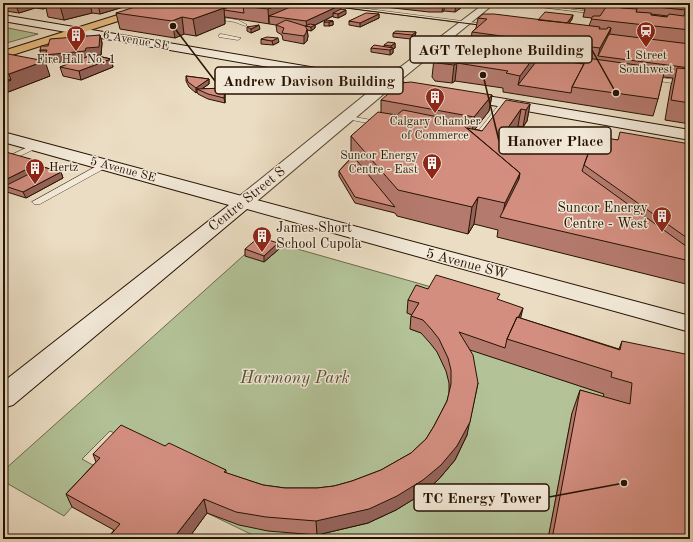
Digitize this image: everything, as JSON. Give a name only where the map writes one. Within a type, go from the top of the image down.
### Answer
[{"type":"main road","name":"Centre Street S","points":[[3,397],[243,203],[387,84],[491,3]]},
{"type":"main road","points":[[3,55],[149,8],[163,6]]},
{"type":"main road","name":"6 Avenue SE","points":[[3,18],[690,135]]},
{"type":"main road","name":"5 Avenue SE","points":[[3,137],[243,203]]},
{"type":"main road","name":"5 Avenue SW","points":[[243,203],[690,324]]},
{"type":"lane","points":[[311,3],[500,27]]},
{"type":"lane","points":[[508,3],[603,13]]},
{"type":"lane","points":[[208,17],[236,21],[245,25]]},
{"type":"lane","points":[[221,36],[238,38]]},
{"type":"lane","points":[[434,48],[467,53]]},
{"type":"lane","points":[[644,78],[690,84]]},
{"type":"lane","points":[[475,142],[503,103]]},
{"type":"lane","points":[[347,117],[393,126]]},
{"type":"lane","points":[[3,162],[37,146]]},
{"type":"lane","points":[[37,202],[104,165]]},
{"type":"green space","points":[[3,27],[38,34],[3,44]]},
{"type":"green space","name":"Harmony Park","points":[[262,239],[435,288],[410,329],[604,394],[598,421],[572,413],[548,539],[261,539],[207,513],[228,484],[110,431],[82,459],[98,468],[72,507],[64,516],[3,481],[3,471]]},
{"type":"building","points":[[26,3],[16,6],[4,4]]},
{"type":"building","points":[[44,3],[71,3],[60,6]]},
{"type":"building","points":[[147,3],[193,3],[224,8],[193,19],[182,17],[172,21],[116,13]]},
{"type":"building","points":[[239,3],[250,3],[243,6],[244,13],[224,10],[224,9]]},
{"type":"building","points":[[250,3],[283,3],[268,9],[243,6]]},
{"type":"building","points":[[300,3],[328,3],[341,5],[306,21],[269,16]]},
{"type":"building","points":[[587,3],[623,4],[621,8],[637,9],[636,12],[651,13],[651,15],[667,17],[669,14],[684,16],[685,11],[690,11],[690,30],[591,19],[593,16],[600,16],[606,7],[586,5]]},
{"type":"building","points":[[609,3],[686,3],[685,10],[639,5],[638,8],[623,4]]},
{"type":"building","points":[[687,3],[690,3],[690,11],[685,10]]},
{"type":"building","points":[[341,9],[346,10],[338,14],[333,13]]},
{"type":"building","points":[[545,12],[573,15],[567,23],[538,20]]},
{"type":"building","points":[[366,13],[379,14],[360,23],[349,21]]},
{"type":"building","points":[[483,14],[494,14],[600,27],[599,29],[607,29],[608,27],[611,28],[600,48],[543,41],[538,47],[518,44],[524,39],[472,32],[487,19],[478,18]]},
{"type":"building","points":[[286,20],[305,26],[307,29],[304,36],[282,33],[284,28],[276,25]]},
{"type":"building","points":[[310,24],[315,25],[311,27],[305,26]]},
{"type":"building","points":[[259,25],[251,29],[247,27]]},
{"type":"building","points":[[396,31],[416,32],[412,35],[393,33]]},
{"type":"building","points":[[609,34],[690,44],[690,68],[598,56]]},
{"type":"building","points":[[100,35],[99,47],[86,48],[85,51],[45,55],[47,50],[40,50],[41,46],[48,46],[50,39]]},
{"type":"building","points":[[267,37],[278,38],[272,41],[261,39]]},
{"type":"building","points":[[459,38],[540,49],[520,76],[506,73],[508,71],[457,63],[454,65],[437,63],[434,59]]},
{"type":"building","points":[[388,42],[395,43],[391,46],[384,45]]},
{"type":"building","points":[[374,45],[393,48],[390,50],[371,48]]},
{"type":"building","points":[[3,53],[45,61],[9,74],[3,73]]},
{"type":"building","points":[[92,55],[111,59],[79,71],[60,67]]},
{"type":"building","points":[[539,58],[584,64],[572,87],[571,93],[518,85]]},
{"type":"building","points":[[587,58],[665,69],[658,99],[572,87]]},
{"type":"building","points":[[677,68],[690,69],[690,103],[671,100]]},
{"type":"building","points":[[186,76],[209,79],[196,88],[188,82]]},
{"type":"building","points":[[3,79],[11,80],[3,83]]},
{"type":"building","points":[[411,82],[492,95],[474,117],[381,100],[401,83]]},
{"type":"building","points":[[225,88],[224,98],[208,94],[197,89]]},
{"type":"building","points":[[506,100],[530,104],[526,110],[521,109],[505,132],[590,148],[582,171],[690,249],[690,261],[500,217],[519,179],[520,173],[467,128],[482,131]]},
{"type":"building","name":"Suncor Energy Centre - East","points":[[403,110],[458,121],[520,173],[505,203],[478,197],[472,207],[398,190],[351,136],[378,112],[397,115]]},
{"type":"building","points":[[620,132],[690,144],[690,240],[584,165],[595,136],[618,140]]},
{"type":"building","points":[[6,152],[41,162],[3,181],[3,153]]},
{"type":"building","points":[[353,156],[395,207],[355,197],[339,171]]},
{"type":"building","points":[[43,167],[61,172],[23,192],[5,186]]},
{"type":"building","points":[[259,237],[278,243],[264,256],[245,249]]},
{"type":"building","points":[[436,275],[500,294],[497,299],[523,308],[518,318],[517,317],[507,339],[505,348],[459,332],[473,355],[478,383],[470,422],[457,446],[441,465],[423,480],[397,496],[369,509],[316,521],[266,517],[236,512],[204,499],[173,539],[107,539],[120,524],[66,494],[100,458],[93,454],[121,425],[165,446],[169,443],[226,470],[224,472],[263,485],[285,488],[317,488],[334,486],[352,481],[381,470],[411,453],[426,439],[434,426],[447,401],[451,384],[451,370],[448,358],[439,339],[423,320],[411,316],[419,303],[408,300],[416,285],[428,289]]},
{"type":"building","points":[[517,317],[620,350],[622,341],[690,355],[690,539],[552,539],[580,390],[630,404],[632,383],[611,377],[612,372],[507,339]]},
{"type":"tram line","points":[[330,6],[487,26]]},
{"type":"place","name":"Andrew Davison Building","points":[[173,26]]},
{"type":"place","name":"1 Street Southwest","points":[[646,48]]},
{"type":"place","name":"Fire Hall No. 1","points":[[76,52]]},
{"type":"place","name":"Hanover Place","points":[[483,75]]},
{"type":"place","name":"AGT Telephone Building","points":[[616,93]]},
{"type":"place","name":"Calgary Chamber of Commerce","points":[[435,114]]},
{"type":"place","name":"Suncor Energy Centre - East","points":[[432,180]]},
{"type":"place","name":"Hertz","points":[[35,185]]},
{"type":"place","name":"Suncor Energy Centre - West","points":[[662,233]]},
{"type":"place","name":"James Short School Cupola","points":[[262,253]]},
{"type":"place","name":"TC Energy Tower","points":[[624,483]]}]
